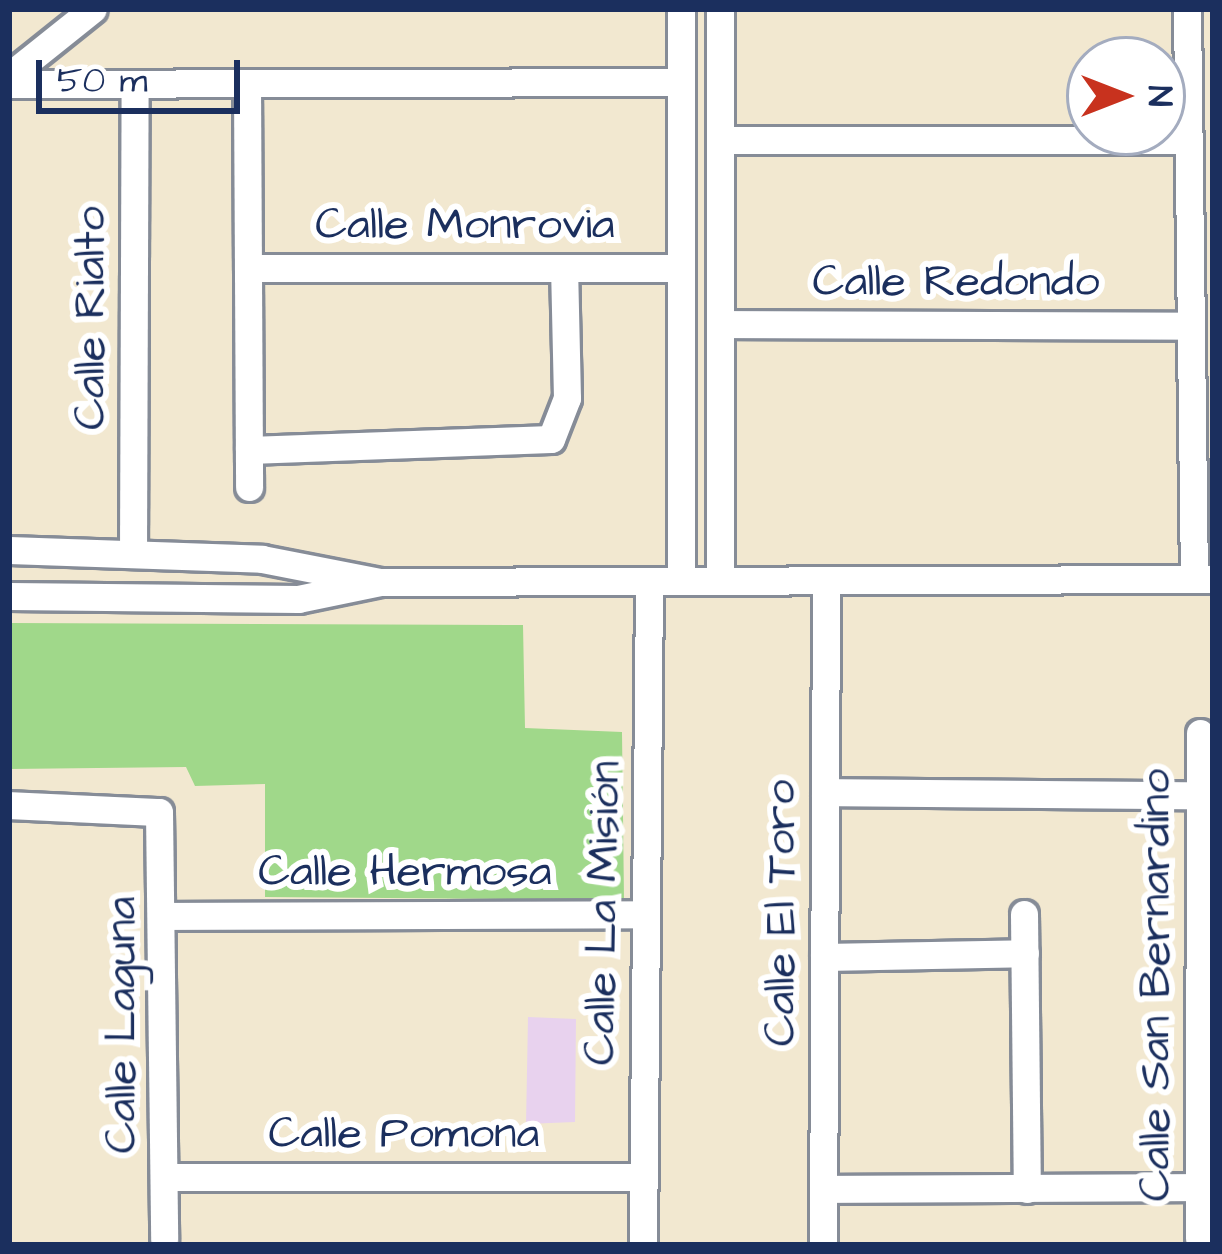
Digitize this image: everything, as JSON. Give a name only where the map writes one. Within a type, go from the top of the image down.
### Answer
[{"type":"street","points":[[9,80],[93,9]]},
{"type":"street","points":[[681,9],[681,581]]},
{"type":"street","points":[[720,9],[720,581]]},
{"type":"street","points":[[9,596],[298,599],[380,582],[1203,579],[1190,326],[1187,9]]},
{"type":"street","points":[[9,80],[681,82]]},
{"type":"street","name":"Calle Rialto","points":[[133,553],[135,83]]},
{"type":"street","points":[[247,83],[249,487]]},
{"type":"street","points":[[681,112],[720,126],[1188,140]]},
{"type":"street","name":"Calle Monrovia","points":[[249,268],[564,269],[681,260],[720,251]]},
{"type":"street","points":[[249,450],[551,439],[567,398],[564,269]]},
{"type":"street","name":"Calle Redondo","points":[[720,324],[1190,326]]},
{"type":"street","points":[[9,550],[302,563],[380,582]]},
{"type":"street","name":"Calle El Toro","points":[[823,1245],[826,581]]},
{"type":"street","name":"Calle La Misión","points":[[643,1245],[649,582]]},
{"type":"street","name":"Calle San Bernardino","points":[[1198,1238],[1200,733]]},
{"type":"street","points":[[825,792],[1200,796]]},
{"type":"street","name":"Calle Laguna","points":[[9,805],[159,812],[164,916],[164,1239]]},
{"type":"street","name":"Calle Hermosa","points":[[164,916],[645,914]]},
{"type":"street","points":[[1024,914],[1027,1189]]},
{"type":"street","points":[[824,957],[1024,953]]},
{"type":"street","name":"Calle Pomona","points":[[165,1177],[643,1177]]},
{"type":"street","points":[[823,1189],[1198,1187]]},
{"type":"shaded area","points":[[528,1017],[576,1019],[575,1122],[526,1124]]},
{"type":"green space","points":[[9,623],[523,625],[525,728],[622,732],[624,900],[265,897],[265,784],[195,786],[186,767],[9,769]]}]
